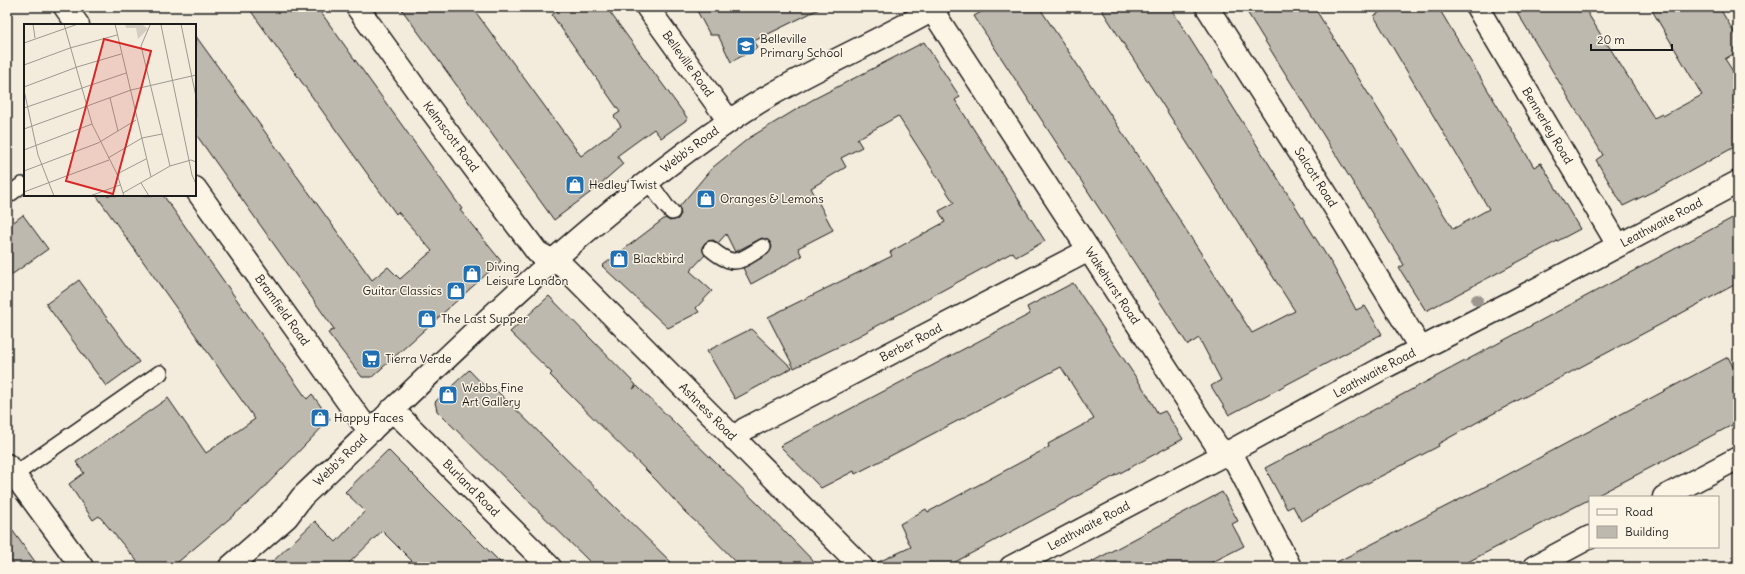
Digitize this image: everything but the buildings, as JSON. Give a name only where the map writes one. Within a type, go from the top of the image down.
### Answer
[{"type":"street","points":[[65,7],[77,24]]},
{"type":"street","name":"Kelmscott Road","points":[[357,7],[428,106],[537,252],[551,260]]},
{"type":"street","name":"Belleville Road","points":[[646,7],[729,121]]},
{"type":"street","name":"Salcott Road","points":[[1207,7],[1336,210],[1421,349]]},
{"type":"street","name":"Bennerley Road","points":[[1477,7],[1618,245]]},
{"type":"street","name":"Webb's Road","points":[[233,566],[287,517],[302,497],[390,411],[551,260],[622,200],[729,121],[778,91],[933,8]]},
{"type":"street","name":"Wakehurst Road","points":[[933,8],[1217,446],[1236,462],[1290,567]]},
{"type":"street","name":"Leathwaite Road","points":[[1011,567],[1227,454],[1381,368],[1421,349],[1738,182]]},
{"type":"street","name":"Bramfield Road","points":[[196,189],[360,419],[371,431]]},
{"type":"street","name":"Berber Road","points":[[734,439],[745,429],[1090,250]]},
{"type":"street","name":"Ashness Road","points":[[551,260],[564,267],[862,567]]},
{"type":"street","name":"Burland Road","points":[[390,411],[403,420],[550,567]]},
{"type":"street","points":[[1666,496],[1738,458]]},
{"type":"street","points":[[11,470],[82,567]]},
{"type":"street","points":[[1534,567],[1589,538]]},
{"type":"lane","points":[[648,182],[672,212]]},
{"type":"lane","points":[[7,196],[22,185]]},
{"type":"lane","points":[[711,248],[721,257],[730,262],[738,261],[763,247]]},
{"type":"lane","points":[[11,470],[160,373]]},
{"type":"place","name":"Belleville Primary School","points":[[746,46]]},
{"type":"place","name":"Hedley Twist","points":[[575,185]]},
{"type":"place","name":"Oranges & Lemons","points":[[706,199]]},
{"type":"place","name":"Blackbird","points":[[619,259]]},
{"type":"place","name":"Diving Leisure London","points":[[472,274]]},
{"type":"place","name":"Guitar Classics","points":[[456,291]]},
{"type":"place","name":"The Last Supper","points":[[427,319]]},
{"type":"place","name":"Tierra Verde","points":[[371,359]]},
{"type":"place","name":"Webbs Fine Art Gallery","points":[[448,395]]},
{"type":"place","name":"Happy Faces","points":[[320,418]]}]
